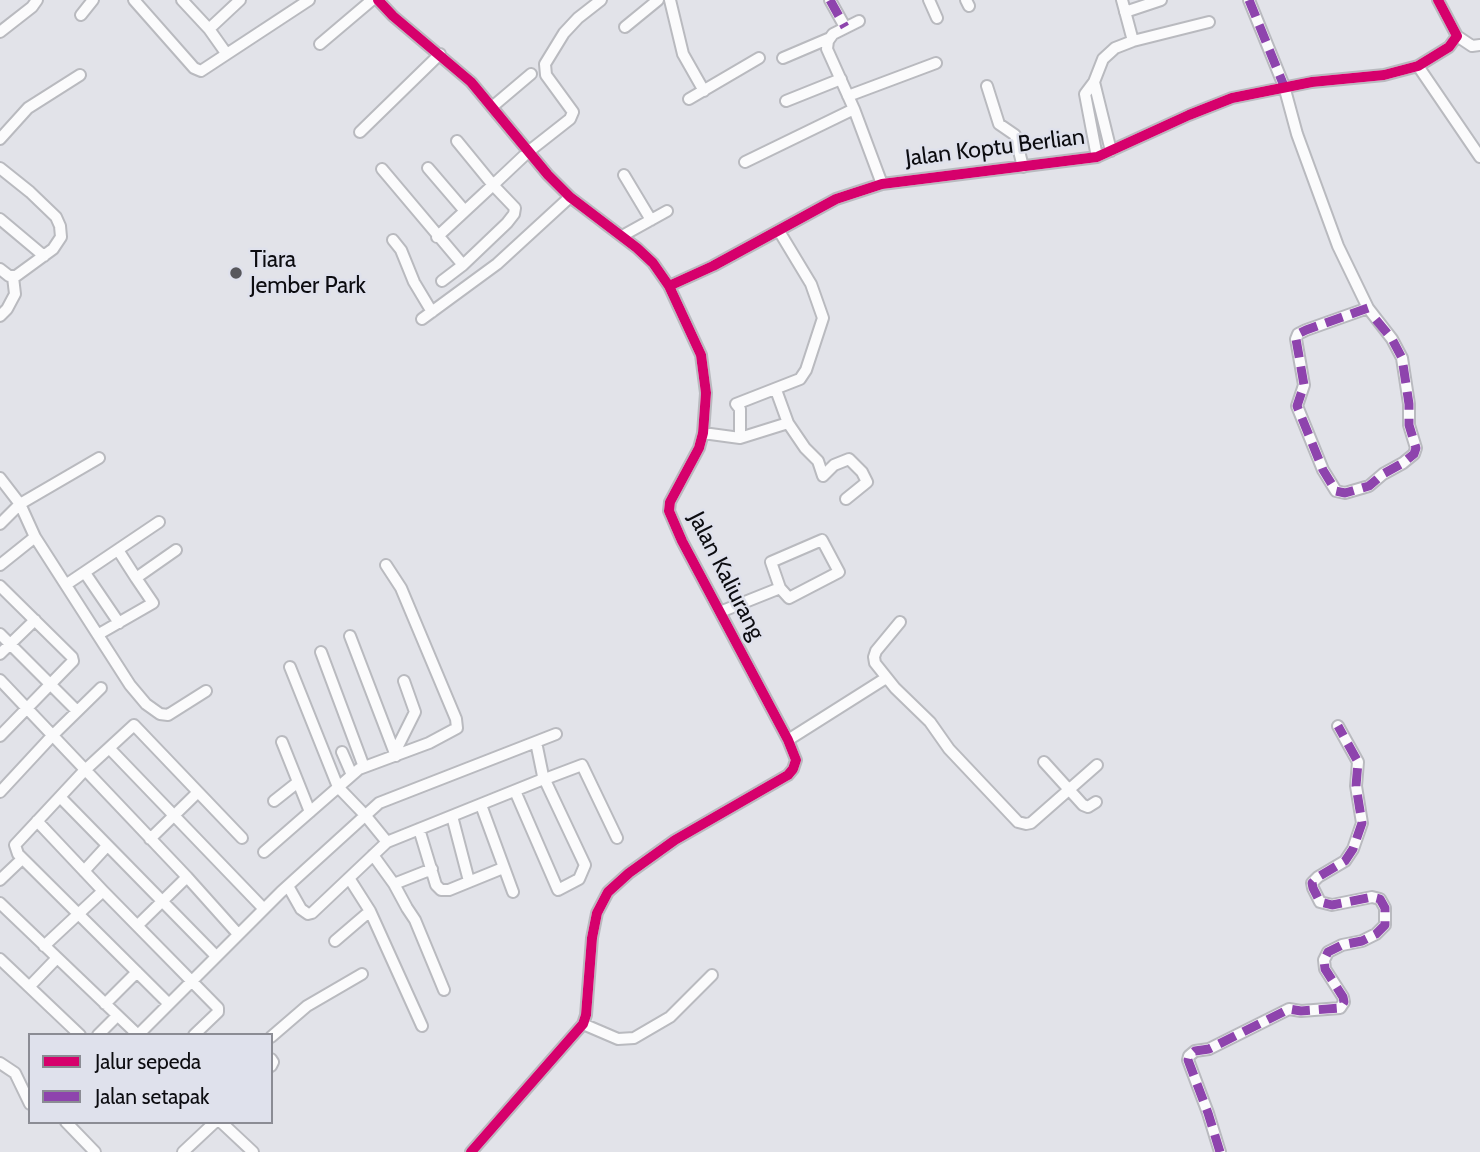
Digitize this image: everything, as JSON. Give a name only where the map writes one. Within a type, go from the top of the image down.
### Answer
[{"type":"street","points":[[0,32],[32,8],[37,0]]},
{"type":"street","points":[[81,15],[93,0]]},
{"type":"street","points":[[134,0],[198,71],[202,71],[309,0]]},
{"type":"street","points":[[182,0],[209,29],[226,53]]},
{"type":"street","points":[[209,29],[240,0]]},
{"type":"street","points":[[320,44],[372,0]]},
{"type":"street","name":"Jalan Kaliurang","points":[[378,0],[471,82],[528,152],[570,197],[653,263],[669,286],[701,355],[706,393],[703,433],[694,458],[668,509],[796,760],[791,772],[659,850],[608,892],[597,913],[592,938],[583,1024]]},
{"type":"street","points":[[437,237],[528,152],[568,122],[573,115],[546,75],[545,64],[564,33],[601,0]]},
{"type":"street","points":[[625,27],[658,0]]},
{"type":"street","points":[[670,0],[683,54],[704,91]]},
{"type":"street","points":[[830,0],[845,27]]},
{"type":"street","points":[[929,0],[937,18]]},
{"type":"street","points":[[1122,0],[1133,41]]},
{"type":"street","points":[[1125,12],[1161,0]]},
{"type":"street","points":[[1249,0],[1284,86],[1297,134],[1338,246],[1368,308],[1392,339],[1402,358],[1409,404],[1409,425],[1416,448],[1403,463],[1382,474],[1368,486],[1345,493],[1336,491],[1323,470],[1297,406],[1304,386],[1296,339],[1306,330],[1368,308]]},
{"type":"street","points":[[1438,0],[1457,36],[1472,46],[1480,45]]},
{"type":"street","points":[[783,58],[830,38],[859,21]]},
{"type":"street","points":[[1097,157],[1085,94],[1094,82],[1103,59],[1115,48],[1133,41],[1209,22]]},
{"type":"street","name":"Jalan Koptu Berlian","points":[[669,286],[712,266],[836,199],[882,184],[1097,157],[1232,98],[1284,86],[1384,75],[1418,66],[1449,47],[1457,36]]},
{"type":"street","points":[[830,38],[827,48],[882,184]]},
{"type":"street","points":[[360,132],[440,54]]},
{"type":"street","points":[[689,99],[759,58]]},
{"type":"street","points":[[848,96],[936,63]]},
{"type":"street","points":[[1418,66],[1480,157]]},
{"type":"street","points":[[492,107],[531,74]]},
{"type":"street","points":[[0,139],[28,108],[80,75]]},
{"type":"street","points":[[786,101],[841,79]]},
{"type":"street","points":[[1094,82],[1111,151]]},
{"type":"street","points":[[987,86],[999,124],[1015,135],[1023,167]]},
{"type":"street","points":[[745,162],[853,109]]},
{"type":"street","points":[[442,281],[507,223],[515,211],[457,141]]},
{"type":"street","points":[[0,168],[36,197],[58,221],[60,240],[44,256],[13,277]]},
{"type":"street","points":[[428,168],[464,210]]},
{"type":"street","points":[[382,169],[463,265]]},
{"type":"street","points":[[624,175],[651,220]]},
{"type":"street","points":[[422,319],[497,264],[570,197]]},
{"type":"street","points":[[622,236],[667,211]]},
{"type":"street","points":[[0,219],[44,256]]},
{"type":"street","points":[[740,438],[740,409],[736,404],[794,382],[803,374],[823,317],[811,284],[779,231]]},
{"type":"street","points":[[393,240],[401,250],[414,282],[432,312]]},
{"type":"street","points":[[0,270],[13,277]]},
{"type":"street","points":[[0,316],[15,294],[13,277]]},
{"type":"street","points":[[776,390],[788,423],[805,448],[818,461],[823,476],[834,465],[849,459],[862,472],[867,482],[846,499]]},
{"type":"street","points":[[703,433],[740,438],[788,423]]},
{"type":"street","points":[[0,524],[20,504],[99,458]]},
{"type":"street","points":[[0,478],[20,504],[35,537],[130,685],[146,704],[160,714],[168,715],[206,691]]},
{"type":"street","points":[[67,584],[159,522]]},
{"type":"street","points":[[0,565],[35,537]]},
{"type":"street","points":[[822,540],[839,572],[789,598],[780,588],[771,562],[822,540]]},
{"type":"street","points":[[99,634],[153,603],[118,550]]},
{"type":"street","points":[[136,578],[176,550]]},
{"type":"street","points":[[264,852],[363,767],[456,730],[458,724],[401,588],[386,565]]},
{"type":"street","points":[[85,573],[119,623]]},
{"type":"street","points":[[0,586],[73,659],[72,664],[1,733]]},
{"type":"street","points":[[720,612],[780,588]]},
{"type":"street","points":[[0,654],[35,620]]},
{"type":"street","points":[[900,622],[874,657],[887,678],[1020,823],[1031,823],[1097,765]]},
{"type":"street","points":[[0,634],[77,711]]},
{"type":"street","points":[[350,636],[396,754]]},
{"type":"street","points":[[321,652],[363,767]]},
{"type":"street","points":[[290,667],[338,787],[387,842]]},
{"type":"street","points":[[788,740],[887,678]]},
{"type":"street","points":[[0,680],[238,934]]},
{"type":"street","points":[[396,754],[415,712],[404,681]]},
{"type":"street","points":[[2,786],[101,688]]},
{"type":"street","points":[[168,1003],[22,859],[15,850],[15,845],[84,771],[131,727],[136,726],[242,838]]},
{"type":"street","points":[[1220,1152],[1188,1060],[1189,1056],[1289,1009],[1301,1011],[1340,1008],[1344,1002],[1343,997],[1325,969],[1324,960],[1328,952],[1342,945],[1362,941],[1376,934],[1385,925],[1385,908],[1380,899],[1372,897],[1332,905],[1320,902],[1313,888],[1312,883],[1318,877],[1345,861],[1358,839],[1362,823],[1356,786],[1359,762],[1338,726]]},
{"type":"street","points":[[140,1033],[238,934],[379,803],[556,734]]},
{"type":"street","points":[[282,742],[310,812]]},
{"type":"street","points":[[515,791],[558,890],[579,878],[585,865],[544,777],[536,742]]},
{"type":"street","points":[[109,748],[264,909]]},
{"type":"street","points":[[342,752],[352,775]]},
{"type":"street","points":[[1044,762],[1086,807],[1096,802]]},
{"type":"street","points":[[288,886],[299,907],[309,914],[387,842],[544,777],[582,765],[617,838]]},
{"type":"street","points":[[274,801],[298,782]]},
{"type":"street","points":[[150,839],[197,793]]},
{"type":"street","points":[[61,798],[216,956]]},
{"type":"street","points":[[481,805],[513,892]]},
{"type":"street","points":[[452,816],[469,881]]},
{"type":"street","points":[[37,821],[219,1010],[196,1033]]},
{"type":"street","points":[[419,829],[436,885],[441,890],[449,890],[503,868]]},
{"type":"street","points":[[84,871],[107,846]]},
{"type":"street","points":[[373,855],[415,920],[444,990]]},
{"type":"street","points":[[0,880],[22,859]]},
{"type":"street","points":[[394,884],[432,869]]},
{"type":"street","points":[[138,925],[187,877]]},
{"type":"street","points":[[349,878],[370,911],[422,1026]]},
{"type":"street","points":[[44,946],[103,891]]},
{"type":"street","points":[[0,903],[136,1033]]},
{"type":"street","points":[[335,941],[370,911]]},
{"type":"street","points":[[30,986],[57,958]]},
{"type":"street","points":[[0,959],[78,1033]]},
{"type":"street","points":[[105,1004],[137,972]]},
{"type":"street","points":[[273,1035],[307,1006],[362,974]]},
{"type":"street","points":[[471,1152],[583,1024],[618,1039],[634,1038],[670,1017],[712,975]]},
{"type":"street","points":[[101,1033],[117,1016]]},
{"type":"street","points":[[0,1063],[15,1073],[28,1100]]},
{"type":"street","points":[[68,1124],[95,1152]]},
{"type":"street","points":[[183,1152],[213,1124]]},
{"type":"street","points":[[223,1124],[253,1152]]},
{"type":"marked path","points":[[830,0],[845,27]]},
{"type":"marked path","points":[[1249,0],[1284,86]]},
{"type":"marked path","points":[[1368,308],[1306,330],[1298,334],[1296,339],[1304,385],[1297,406],[1323,470],[1336,491],[1345,493],[1369,486],[1403,463],[1414,454],[1416,448],[1409,425],[1409,404],[1402,358],[1392,339],[1373,316]]},
{"type":"marked path","points":[[1220,1152],[1188,1060],[1189,1056],[1195,1051],[1209,1049],[1289,1009],[1301,1011],[1340,1008],[1344,1002],[1343,997],[1325,969],[1324,960],[1328,952],[1342,945],[1362,941],[1376,934],[1385,925],[1385,908],[1380,899],[1372,897],[1332,905],[1320,902],[1313,888],[1312,883],[1318,877],[1345,861],[1353,849],[1362,823],[1356,786],[1358,762],[1338,726]]},
{"type":"cycle path","points":[[378,0],[471,82],[548,175],[570,197],[637,248],[653,263],[669,286],[701,355],[706,393],[699,448],[670,502],[669,511],[796,760],[788,775],[675,840],[629,873],[608,892],[597,913],[592,938],[583,1024],[471,1152]]},
{"type":"cycle path","points":[[669,286],[713,266],[836,199],[882,184],[1097,157],[1232,98],[1312,82],[1384,75],[1418,66],[1449,47],[1457,36],[1438,0]]},
{"type":"place","name":"Tiara Jember Park","points":[[236,273]]}]
